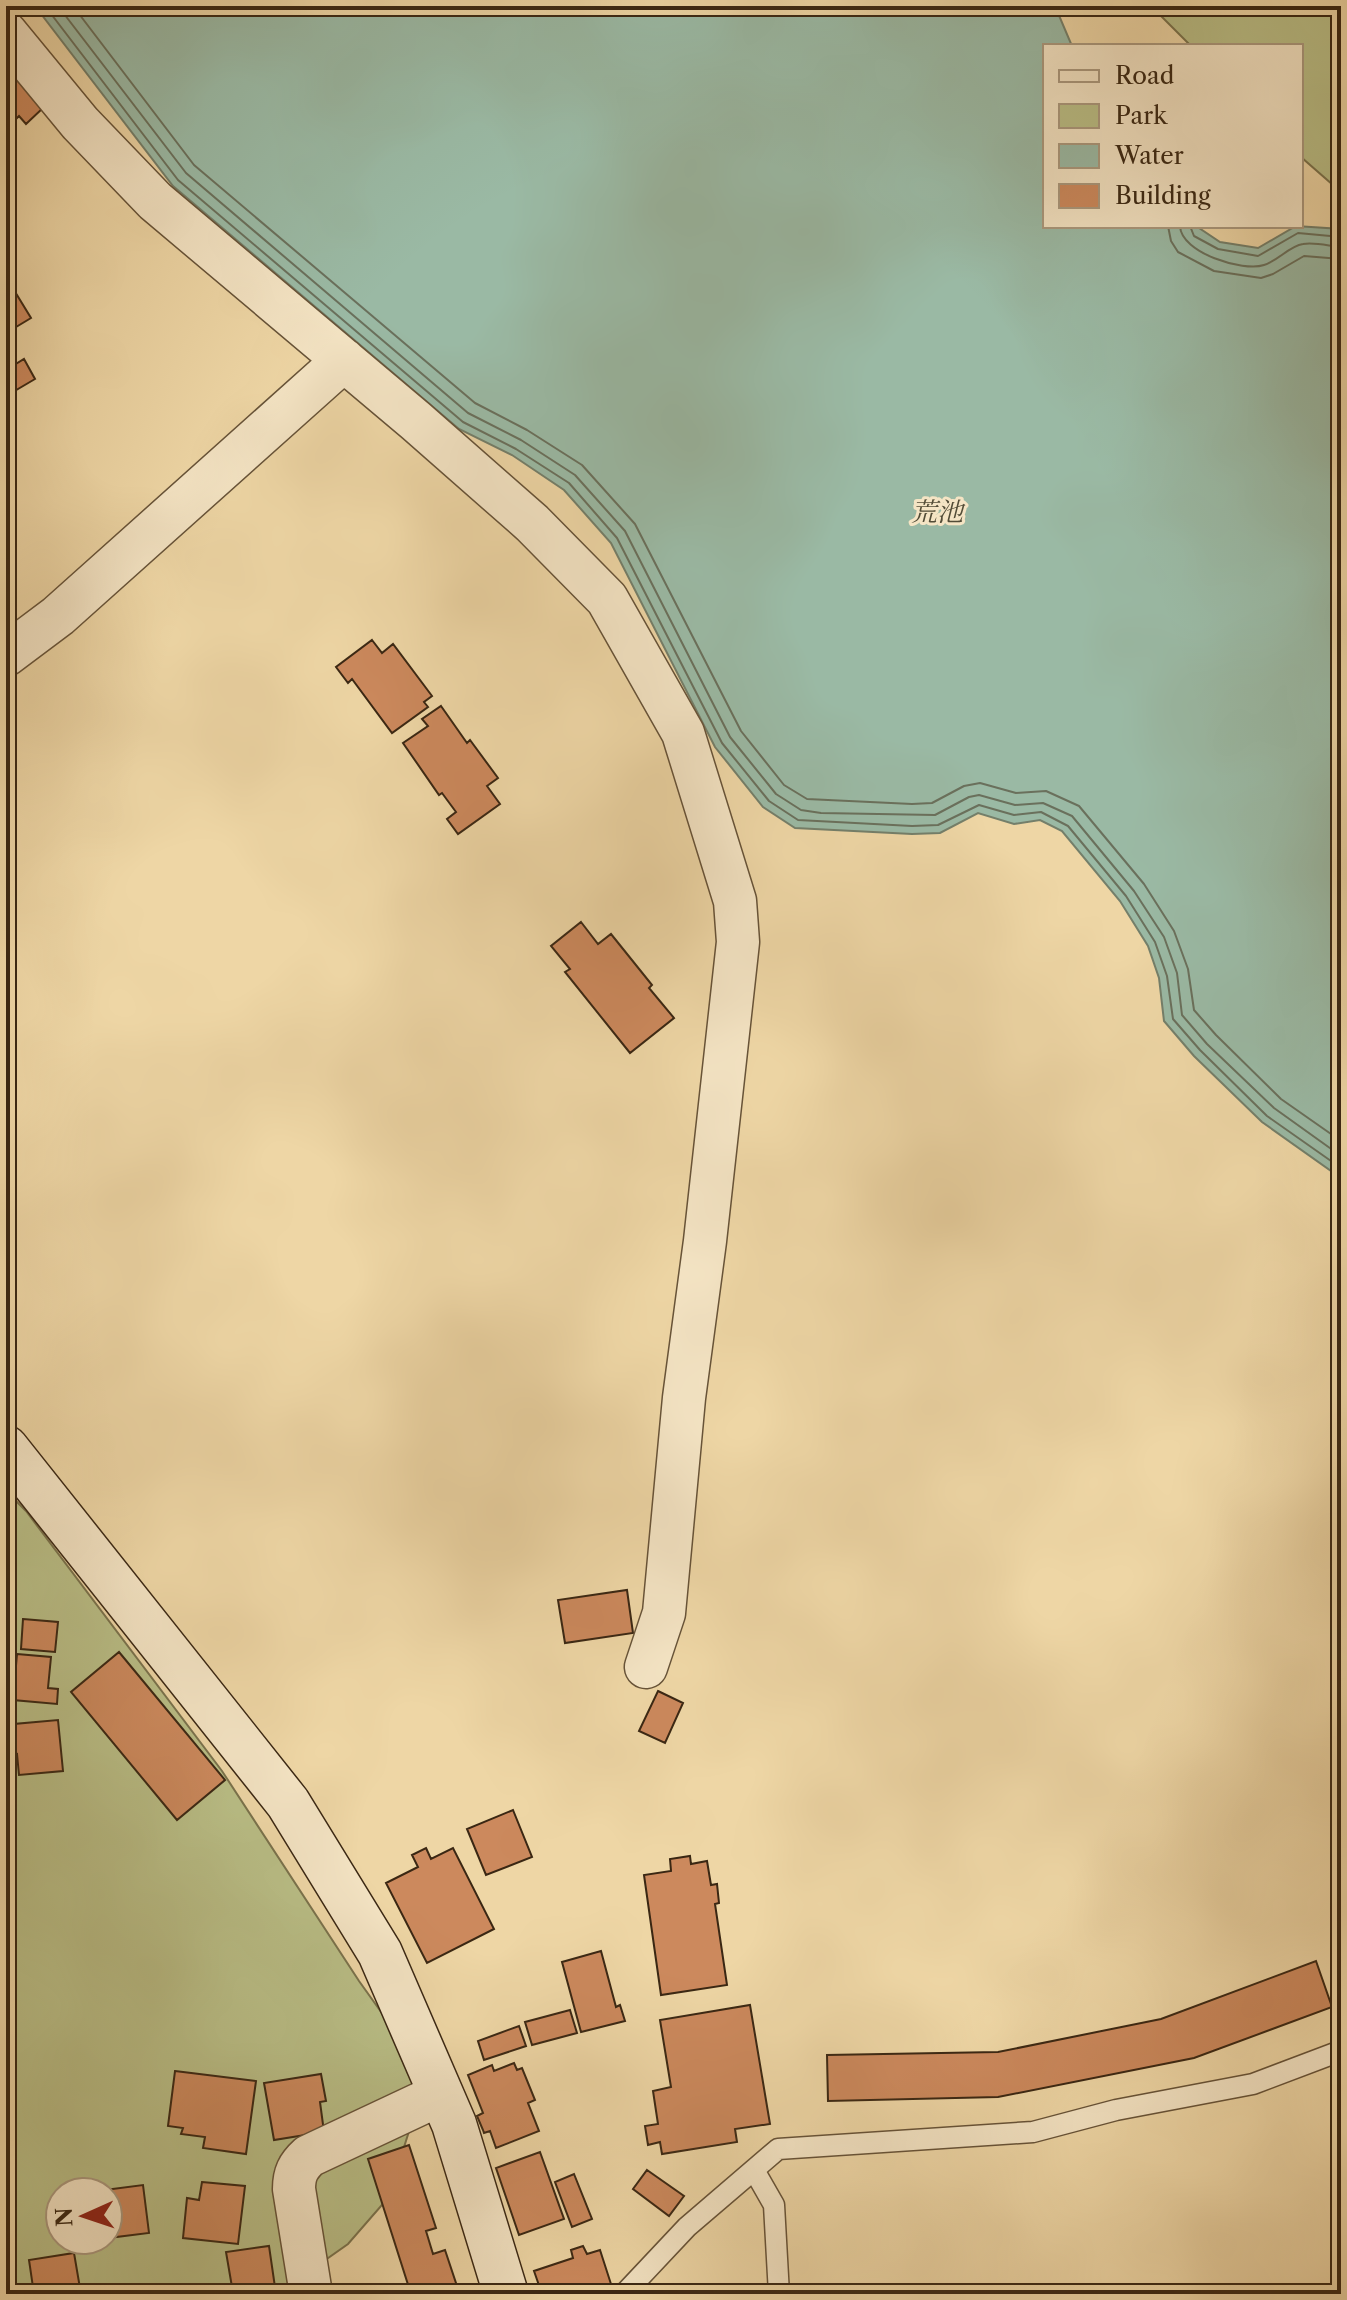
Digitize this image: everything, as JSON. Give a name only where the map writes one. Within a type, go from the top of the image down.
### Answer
[{"type":"street","points":[[6,33],[80,123],[155,201],[532,523],[607,599],[683,733],[735,901],[738,942],[684,1398],[664,1613],[646,1667]]},
{"type":"street","points":[[6,655],[58,616],[344,360]]},
{"type":"street","points":[[6,1448],[288,1803],[380,1953],[454,2124],[506,2294]]},
{"type":"street","points":[[311,2294],[294,2189],[294,2177],[300,2164],[309,2156],[441,2094]]},
{"type":"lane","points":[[624,2294],[696,2218],[778,2149],[1033,2132],[1116,2110],[1253,2084],[1335,2053]]},
{"type":"lane","points":[[754,2170],[774,2205],[779,2294]]},
{"type":"green space","points":[[1151,6],[1341,6],[1341,192],[1303,159],[1303,44],[1189,44]]},
{"type":"green space","points":[[6,1491],[26,1511],[222,1771],[359,1981],[419,2065],[416,2109],[388,2198],[348,2244],[277,2294],[6,2294]]},
{"type":"water","name":"荒池","points":[[35,6],[1055,6],[1071,44],[1043,44],[1043,228],[1199,228],[1220,242],[1258,248],[1293,228],[1341,229],[1341,1178],[1262,1122],[1194,1056],[1164,1021],[1159,978],[1148,946],[1120,901],[1062,831],[1040,820],[1014,824],[978,813],[940,833],[795,828],[763,807],[715,747],[611,543],[564,490],[512,455],[459,429],[173,186]]},
{"type":"building","points":[[6,69],[44,107],[26,124],[19,116],[6,129]]},
{"type":"building","points":[[6,277],[31,318],[6,333]]},
{"type":"building","points":[[24,359],[35,379],[6,396],[6,370]]},
{"type":"building","points":[[372,640],[382,653],[393,644],[432,696],[424,702],[428,707],[392,733],[352,679],[348,683],[336,667]]},
{"type":"building","points":[[441,706],[467,743],[470,740],[498,778],[487,786],[500,804],[458,834],[447,819],[456,812],[442,793],[439,795],[403,743],[428,726],[422,719]]},
{"type":"building","points":[[581,922],[598,944],[611,934],[674,1018],[630,1053],[565,972],[570,969],[551,946]]},
{"type":"building","points":[[627,1590],[633,1633],[565,1643],[558,1600]]},
{"type":"building","points":[[23,1619],[58,1622],[55,1652],[21,1649]]},
{"type":"building","points":[[119,1652],[225,1780],[177,1820],[71,1692]]},
{"type":"building","points":[[17,1654],[51,1657],[48,1688],[58,1689],[57,1704],[13,1700]]},
{"type":"building","points":[[658,1691],[683,1703],[665,1743],[639,1731]]},
{"type":"building","points":[[58,1720],[63,1771],[19,1775],[17,1754],[12,1755],[11,1746],[16,1745],[14,1724]]},
{"type":"building","points":[[513,1810],[532,1857],[486,1875],[467,1829]]},
{"type":"building","points":[[426,1848],[431,1859],[453,1848],[494,1929],[427,1963],[386,1883],[418,1867],[412,1855]]},
{"type":"building","points":[[690,1856],[691,1864],[707,1861],[711,1885],[717,1884],[719,1903],[715,1904],[727,1985],[661,1995],[644,1875],[671,1871],[670,1859]]},
{"type":"building","points":[[601,1951],[616,2007],[620,2005],[625,2021],[581,2032],[562,1962]]},
{"type":"building","points":[[1316,1961],[1332,2007],[1194,2058],[998,2097],[828,2101],[827,2055],[998,2052],[1161,2019]]},
{"type":"building","points":[[750,2005],[770,2124],[735,2129],[737,2142],[662,2154],[660,2142],[648,2145],[645,2126],[658,2124],[653,2091],[671,2087],[660,2020]]},
{"type":"building","points":[[570,2010],[577,2033],[532,2045],[525,2022]]},
{"type":"building","points":[[519,2026],[526,2046],[484,2060],[478,2041]]},
{"type":"building","points":[[514,2063],[517,2070],[522,2068],[535,2100],[528,2103],[539,2131],[496,2148],[490,2131],[484,2133],[477,2116],[483,2113],[468,2075],[492,2065],[494,2071]]},
{"type":"building","points":[[175,2071],[256,2081],[246,2154],[203,2148],[205,2137],[181,2134],[183,2128],[168,2126]]},
{"type":"building","points":[[321,2074],[326,2101],[320,2102],[324,2132],[274,2140],[264,2083]]},
{"type":"building","points":[[409,2145],[436,2228],[426,2231],[433,2254],[445,2250],[458,2289],[442,2294],[411,2294],[368,2159]]},
{"type":"building","points":[[540,2152],[564,2219],[519,2235],[496,2168]]},
{"type":"building","points":[[647,2170],[684,2196],[669,2216],[633,2189]]},
{"type":"building","points":[[574,2174],[592,2219],[572,2227],[555,2182]]},
{"type":"building","points":[[202,2182],[245,2186],[238,2244],[183,2238],[187,2198],[199,2200]]},
{"type":"building","points":[[143,2185],[149,2233],[124,2236],[124,2187]]},
{"type":"building","points":[[269,2246],[276,2294],[226,2294],[225,2288],[232,2287],[226,2252]]},
{"type":"building","points":[[583,2246],[587,2254],[600,2250],[611,2284],[582,2294],[542,2294],[534,2271],[573,2258],[571,2250]]},
{"type":"building","points":[[75,2256],[81,2294],[34,2294],[29,2260]]}]
